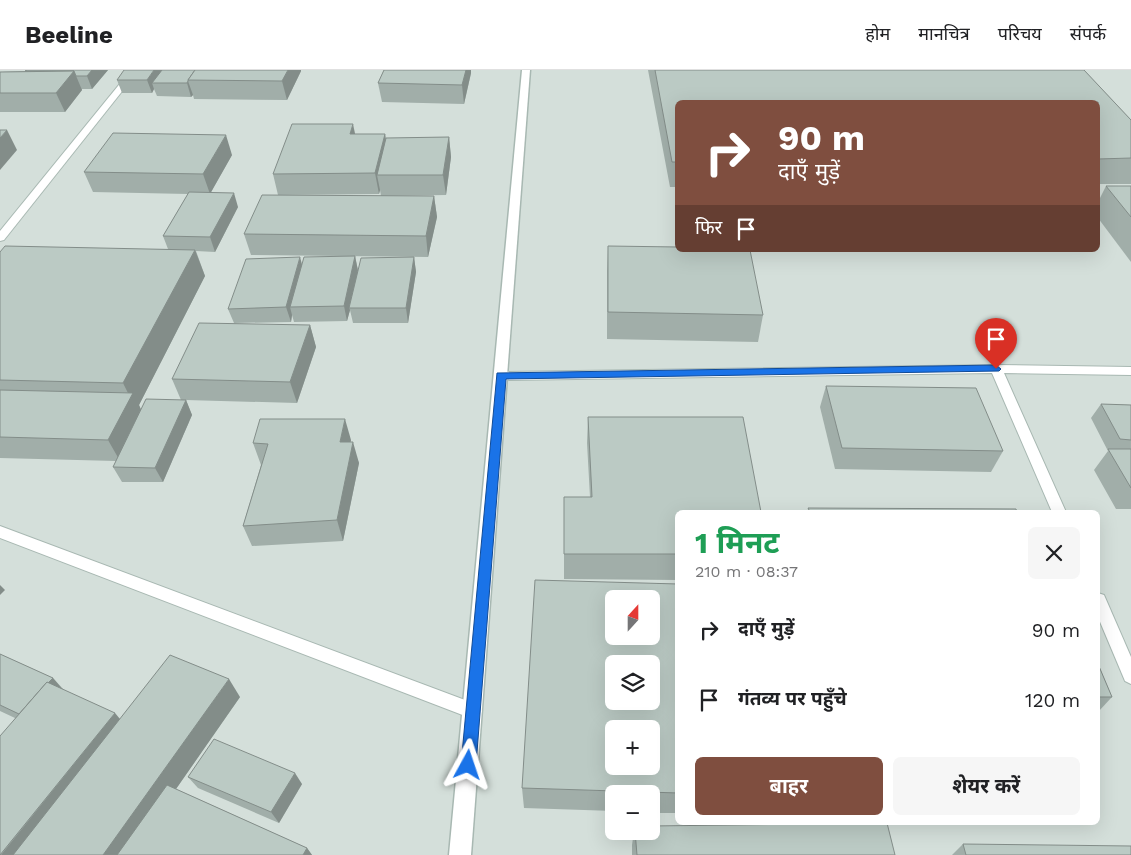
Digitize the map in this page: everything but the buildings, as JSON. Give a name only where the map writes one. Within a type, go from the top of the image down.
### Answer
[{"type":"street","points":[[460,855],[526,70]]},
{"type":"lane","points":[[0,238],[135,70]]},
{"type":"lane","points":[[501,376],[996,369],[1131,371]]},
{"type":"lane","points":[[996,369],[1058,510]]},
{"type":"lane","points":[[0,532],[473,711]]},
{"type":"lane","points":[[1100,605],[1131,676]]},
{"type":"shaded area","points":[[0,70],[1131,70],[1131,855],[0,855]]},
{"type":"route","points":[[468,765],[501,376],[996,369]]}]
